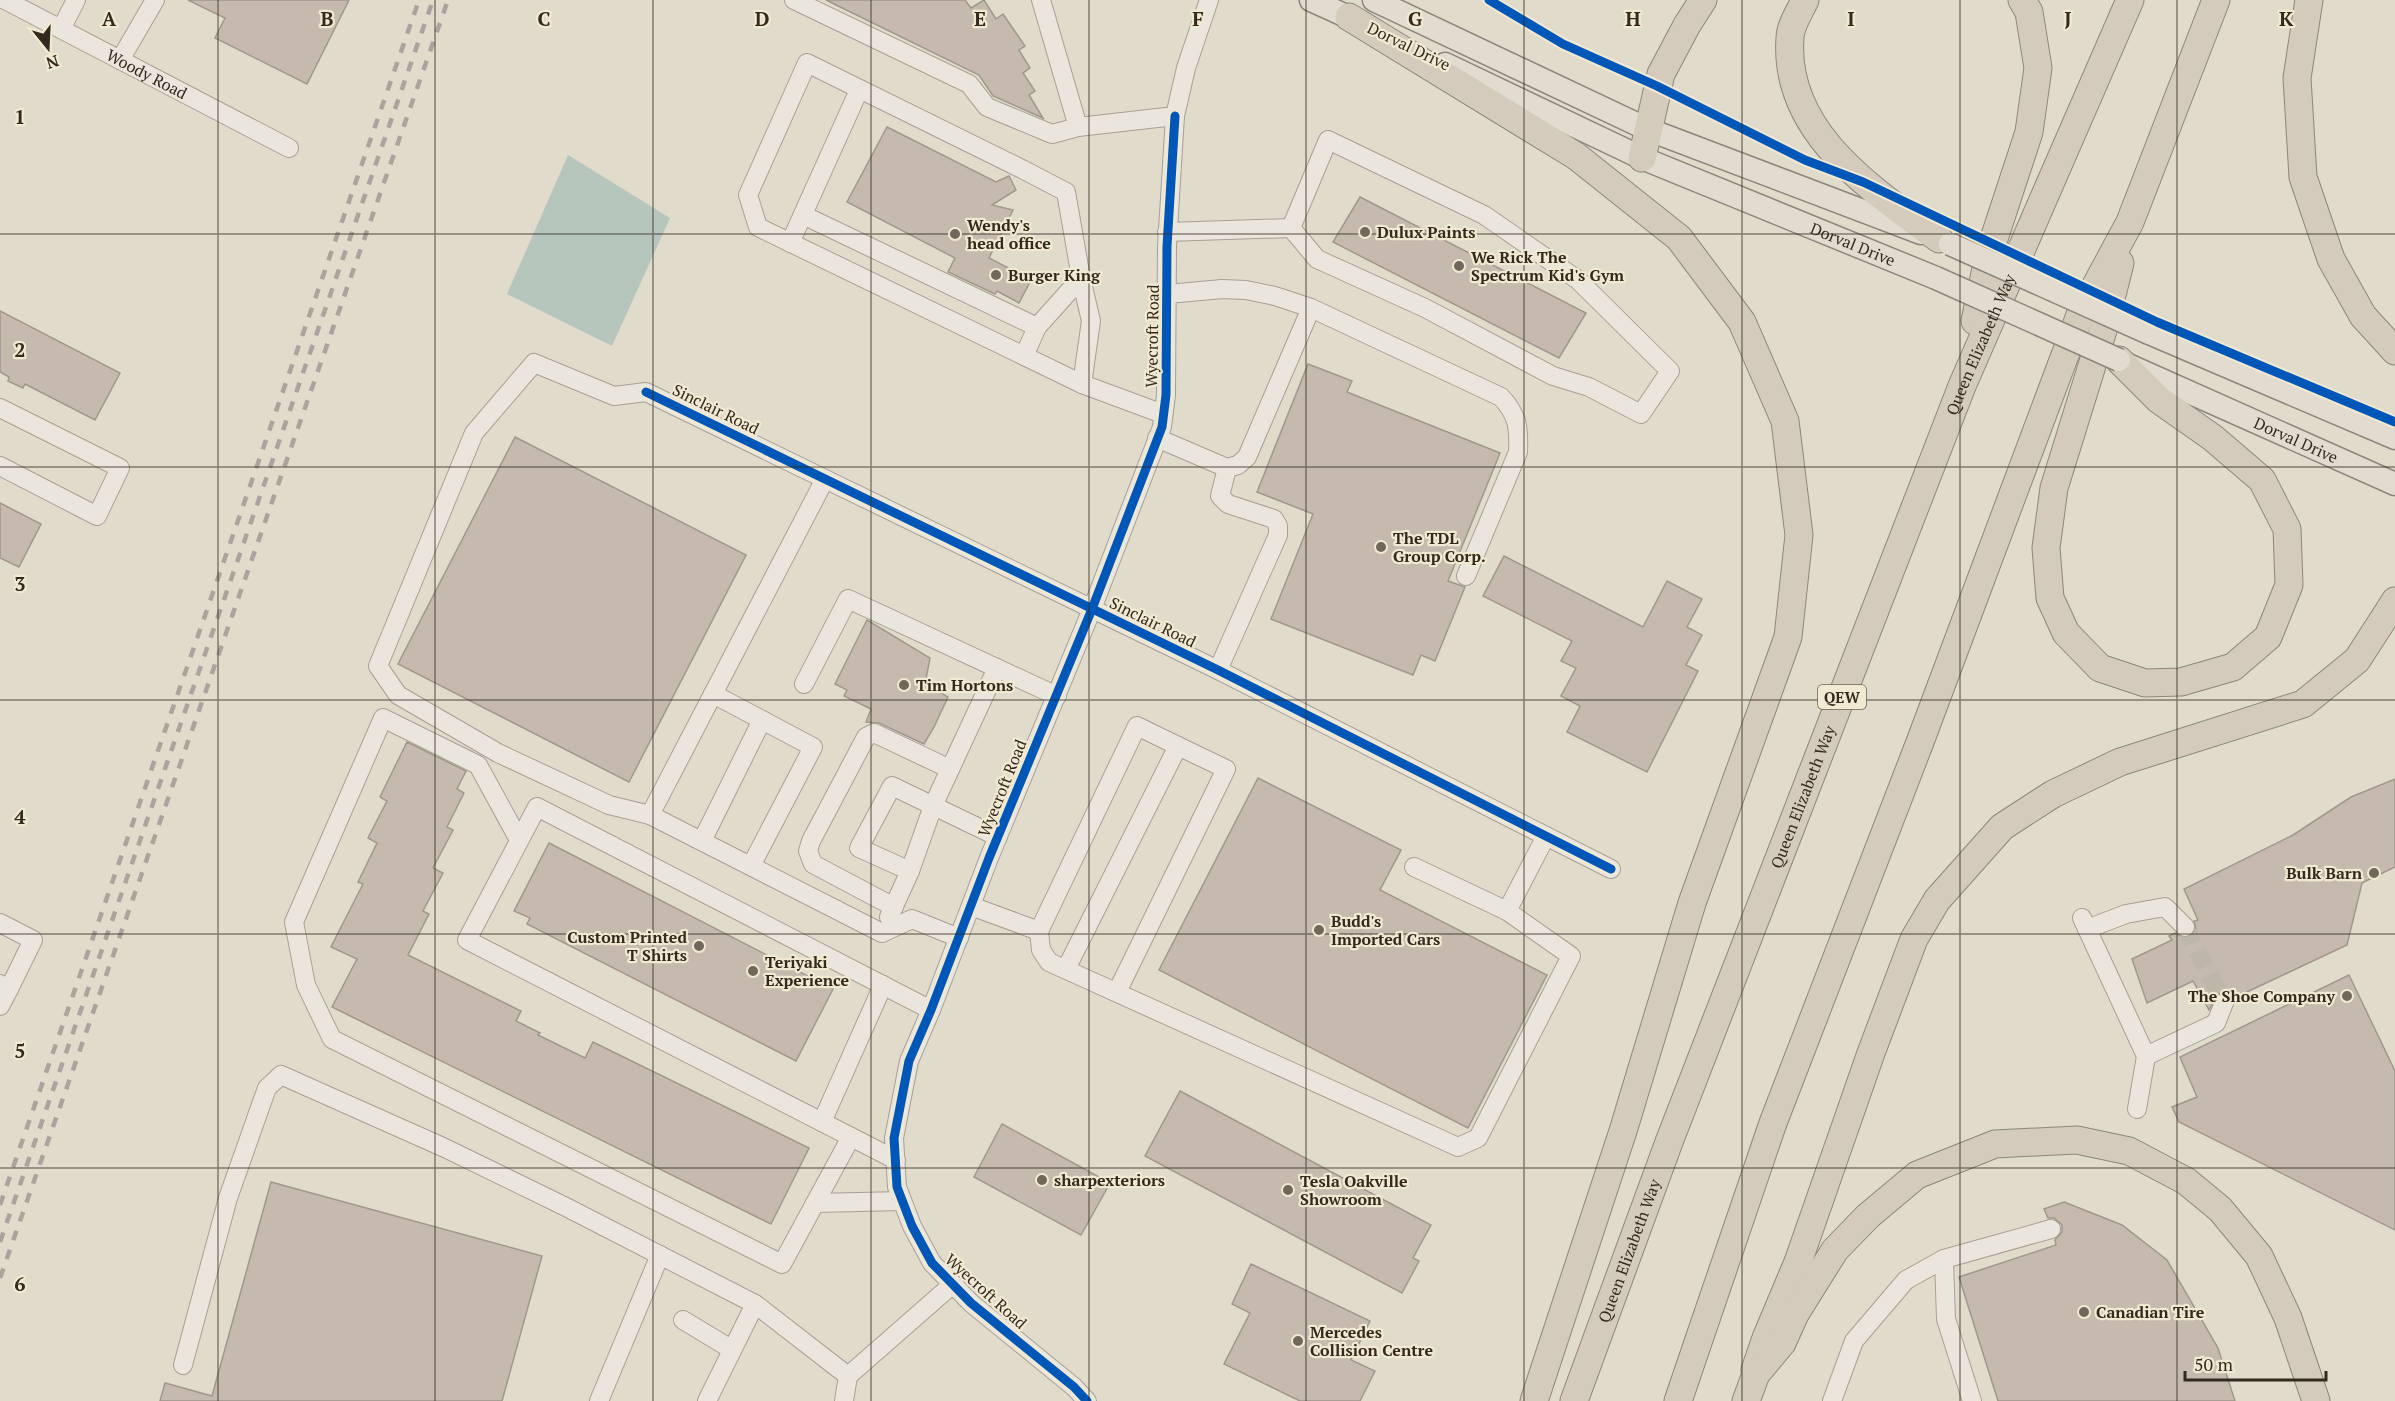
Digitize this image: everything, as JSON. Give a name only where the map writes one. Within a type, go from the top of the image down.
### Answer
[{"type":"highway","points":[[1642,159],[1660,74],[1703,0]]},
{"type":"highway","points":[[1805,0],[1790,36],[1793,84],[1810,125],[1863,182],[1945,242]]},
{"type":"highway","points":[[1962,386],[1989,254],[2029,132],[2038,68],[2029,12],[2022,0]]},
{"type":"highway","name":"Queen Elizabeth Way","points":[[1574,1401],[1669,1142],[1962,386],[2130,0]]},
{"type":"highway","points":[[1678,1401],[1773,1123],[1920,742],[2080,315],[2130,222],[2216,0]]},
{"type":"highway","points":[[2309,0],[2297,78],[2303,177],[2331,259],[2363,316],[2395,351]]},
{"type":"highway","points":[[1349,17],[1576,156],[1679,238],[1742,322],[1785,421],[1799,535],[1788,637],[1692,903],[1623,1131],[1534,1401]]},
{"type":"highway","points":[[2119,360],[2159,400],[2213,438],[2262,480],[2287,529],[2289,585],[2268,638],[2233,667],[2181,682],[2145,683],[2100,668],[2066,633],[2050,598],[2046,548],[2054,488],[2104,327],[2130,222]]},
{"type":"highway","points":[[1756,1374],[1755,1370],[1766,1338],[1798,1262],[1902,970],[1914,939],[1937,900],[2002,827],[2053,794],[2120,762],[2303,704],[2357,660],[2395,601]]},
{"type":"highway","points":[[1746,1401],[1756,1374],[1782,1343],[1795,1314],[1835,1250],[1868,1216],[1917,1175],[1995,1144],[2077,1140],[2129,1150],[2186,1181],[2220,1209],[2259,1256],[2288,1318],[2316,1401]]},
{"type":"main road","name":"Dorval Drive","points":[[1311,0],[1642,159],[1936,278],[2395,484]]},
{"type":"main road","name":"Dorval Drive","points":[[1374,0],[1647,129],[1945,242],[2149,333],[2395,438]]},
{"type":"street","name":"Woody Road","points":[[5,0],[289,148]]},
{"type":"street","points":[[61,29],[76,0]]},
{"type":"street","points":[[120,60],[155,0]]},
{"type":"street","points":[[794,0],[969,84],[987,107],[1052,134],[1078,127],[1175,116]]},
{"type":"street","points":[[1041,0],[1078,127]]},
{"type":"street","name":"Wyecroft Road","points":[[1087,1401],[1074,1387],[971,1303],[932,1263],[912,1226],[897,1187],[894,1138],[909,1061],[1092,609],[1157,438],[1166,394],[1167,232],[1175,116],[1186,68],[1209,0]]},
{"type":"street","points":[[1082,384],[1091,321],[1066,192],[807,63],[748,195],[758,227],[1082,384],[1163,414]]},
{"type":"street","points":[[790,243],[859,90]]},
{"type":"street","points":[[1328,140],[1484,215],[1578,280],[1670,371],[1641,414],[1589,387],[1553,376],[1425,308],[1317,259],[1291,228],[1328,140]]},
{"type":"street","points":[[804,215],[1037,327]]},
{"type":"street","points":[[1167,232],[1291,228]]},
{"type":"street","points":[[1024,356],[1037,327],[1081,278]]},
{"type":"street","points":[[1168,294],[1222,289],[1246,290],[1311,308],[1500,397],[1512,408],[1519,430],[1518,452],[1466,576]]},
{"type":"street","points":[[1157,438],[1227,468],[1238,465],[1246,457],[1311,308]]},
{"type":"street","name":"Sinclair Road","points":[[650,815],[609,805],[498,753],[398,695],[378,666],[474,433],[534,363],[614,396],[646,392],[1218,670],[1611,869]]},
{"type":"street","points":[[0,408],[120,468],[97,516],[0,466]]},
{"type":"street","points":[[1218,670],[1278,535],[1278,526],[1274,519],[1228,504],[1220,496],[1227,468]]},
{"type":"street","points":[[825,479],[650,815],[882,933]]},
{"type":"street","points":[[804,684],[848,599],[1057,696]]},
{"type":"street","points":[[882,933],[910,871],[933,806],[997,668]]},
{"type":"street","points":[[713,694],[813,747],[751,866]]},
{"type":"street","points":[[519,840],[478,765],[383,718],[294,922],[306,985],[332,1039],[783,1264],[851,1137]]},
{"type":"street","points":[[702,841],[762,720]]},
{"type":"street","points":[[1117,992],[1226,769],[1137,726],[1039,931],[1041,950],[1049,962],[1458,1147],[1478,1138],[1571,956],[1507,911],[1414,867]]},
{"type":"street","points":[[894,907],[813,864],[807,851],[811,841],[866,737],[874,733],[950,769]]},
{"type":"street","points":[[1066,969],[1178,746]]},
{"type":"street","points":[[910,871],[859,848],[892,786],[998,837]]},
{"type":"street","points":[[896,1160],[467,940],[537,807],[931,1010]]},
{"type":"street","points":[[1507,911],[1546,836]]},
{"type":"street","points":[[971,906],[1039,931]]},
{"type":"street","points":[[2137,1109],[2146,1056],[2085,923],[2165,907],[2185,927]]},
{"type":"street","points":[[882,933],[912,919],[959,938]]},
{"type":"street","points":[[0,923],[33,940],[4,986],[0,1006]]},
{"type":"street","points":[[822,1122],[883,985]]},
{"type":"street","points":[[2146,1056],[2216,1023],[2224,1003]]},
{"type":"street","points":[[183,1365],[228,1198],[267,1088],[281,1075],[445,1148],[755,1304],[849,1376]]},
{"type":"street","points":[[815,1203],[902,1201]]},
{"type":"street","points":[[1832,1401],[1854,1341],[1906,1280],[1944,1259],[2051,1228]]},
{"type":"street","points":[[599,1401],[660,1255]]},
{"type":"street","points":[[1944,1259],[1946,1319],[1972,1401]]},
{"type":"street","points":[[844,1401],[849,1376],[953,1284]]},
{"type":"street","points":[[707,1401],[755,1304]]},
{"type":"street","points":[[683,1320],[731,1350]]},
{"type":"shaded area","points":[[568,155],[670,218],[612,346],[507,294]]},
{"type":"building","points":[[188,0],[349,0],[307,84],[215,38],[225,18]]},
{"type":"building","points":[[826,0],[965,0],[971,8],[984,0],[996,19],[1003,14],[1025,46],[1019,50],[1030,68],[1023,73],[1035,91],[1029,95],[1043,118],[993,96],[979,75]]},
{"type":"building","name":"Wendy's head office","points":[[887,127],[996,182],[1009,176],[1016,190],[992,205],[1013,210],[989,258],[1031,280],[1019,303],[997,291],[995,294],[948,272],[955,258],[847,202]]},
{"type":"building","points":[[1360,197],[1586,313],[1559,358],[1333,242]]},
{"type":"building","points":[[0,311],[120,373],[95,420],[25,384],[23,388],[8,381],[9,377],[0,372]]},
{"type":"building","name":"The TDL Group Corp.","points":[[1308,364],[1352,381],[1347,392],[1500,453],[1448,581],[1465,587],[1435,661],[1421,655],[1413,675],[1271,619],[1313,514],[1257,492]]},
{"type":"building","points":[[515,437],[746,555],[629,782],[398,664]]},
{"type":"building","points":[[0,503],[41,524],[19,567],[0,558]]},
{"type":"building","points":[[1504,556],[1643,627],[1667,581],[1702,599],[1687,627],[1702,635],[1686,665],[1698,671],[1647,772],[1567,732],[1580,706],[1561,696],[1576,668],[1561,661],[1572,641],[1483,596]]},
{"type":"building","points":[[867,620],[930,658],[925,684],[948,697],[924,744],[879,723],[866,722],[871,709],[844,696],[847,690],[835,684]]},
{"type":"building","points":[[407,742],[466,771],[457,789],[464,793],[447,827],[453,830],[433,868],[443,873],[423,911],[429,914],[408,955],[521,1011],[516,1021],[540,1033],[538,1035],[585,1058],[593,1042],[809,1148],[771,1224],[332,1007],[357,959],[331,947],[363,884],[358,882],[377,843],[368,838],[387,801],[380,797]]},
{"type":"building","name":"Budd's Imported Cars","points":[[1258,778],[1401,850],[1380,890],[1547,975],[1468,1128],[1159,970]]},
{"type":"building","points":[[2395,779],[2395,867],[2362,883],[2347,945],[2234,998],[2228,992],[2218,994],[2209,1010],[2193,981],[2147,1003],[2132,959],[2172,940],[2169,936],[2175,933],[2183,938],[2193,934],[2196,929],[2194,921],[2198,920],[2184,889],[2293,835],[2351,797]]},
{"type":"building","points":[[549,843],[833,989],[796,1061],[527,924],[530,918],[514,911]]},
{"type":"building","points":[[2349,975],[2395,1071],[2395,1230],[2179,1122],[2172,1107],[2197,1097],[2180,1057]]},
{"type":"building","name":"Tesla Oakville Showroom","points":[[1180,1091],[1431,1225],[1413,1258],[1419,1261],[1402,1293],[1145,1156]]},
{"type":"building","name":"sharpexteriors","points":[[1002,1124],[1110,1183],[1081,1235],[974,1177]]},
{"type":"building","points":[[271,1182],[542,1256],[502,1401],[160,1401],[165,1383],[212,1396]]},
{"type":"building","name":"Canadian Tire","points":[[2064,1202],[2122,1225],[2167,1260],[2218,1348],[2235,1401],[1998,1401],[1959,1277],[2056,1245],[2055,1240],[2062,1232],[2062,1225],[2054,1218],[2048,1218],[2044,1209]]},
{"type":"building","name":"Mercedes Collision Centre","points":[[1251,1264],[1370,1321],[1351,1360],[1375,1371],[1360,1401],[1300,1401],[1224,1364],[1250,1313],[1232,1304]]},
{"type":"tunnel","points":[[2185,927],[2224,1003]]},
{"type":"railway","points":[[0,1205],[419,0]]},
{"type":"railway","points":[[0,1242],[433,0]]},
{"type":"railway","points":[[0,1278],[448,0]]},
{"type":"cycle path","points":[[1489,0],[1563,44],[1657,86],[1805,160],[1863,182],[2157,322],[2395,422]]},
{"type":"cycle path","points":[[1087,1401],[1074,1387],[971,1303],[932,1263],[912,1226],[897,1187],[894,1138],[909,1061],[989,858],[1092,609],[1162,427],[1166,395],[1167,246],[1175,116]]},
{"type":"cycle path","points":[[646,392],[1218,670],[1611,869]]},
{"type":"place","name":"Dulux Paints","points":[[1365,232]]},
{"type":"place","name":"Wendy's head office","points":[[955,234]]},
{"type":"place","name":"We Rick The Spectrum Kid's Gym","points":[[1459,266]]},
{"type":"place","name":"Burger King","points":[[996,275]]},
{"type":"place","name":"The TDL Group Corp.","points":[[1381,547]]},
{"type":"place","name":"Tim Hortons","points":[[904,685]]},
{"type":"place","name":"Bulk Barn","points":[[2374,873]]},
{"type":"place","name":"Budd's Imported Cars","points":[[1319,930]]},
{"type":"place","name":"Custom Printed T Shirts","points":[[699,946]]},
{"type":"place","name":"Teriyaki Experience","points":[[753,971]]},
{"type":"place","name":"The Shoe Company","points":[[2347,996]]},
{"type":"place","name":"sharpexteriors","points":[[1042,1180]]},
{"type":"place","name":"Tesla Oakville Showroom","points":[[1288,1190]]},
{"type":"place","name":"Canadian Tire","points":[[2084,1312]]},
{"type":"place","name":"Mercedes Collision Centre","points":[[1298,1341]]}]
